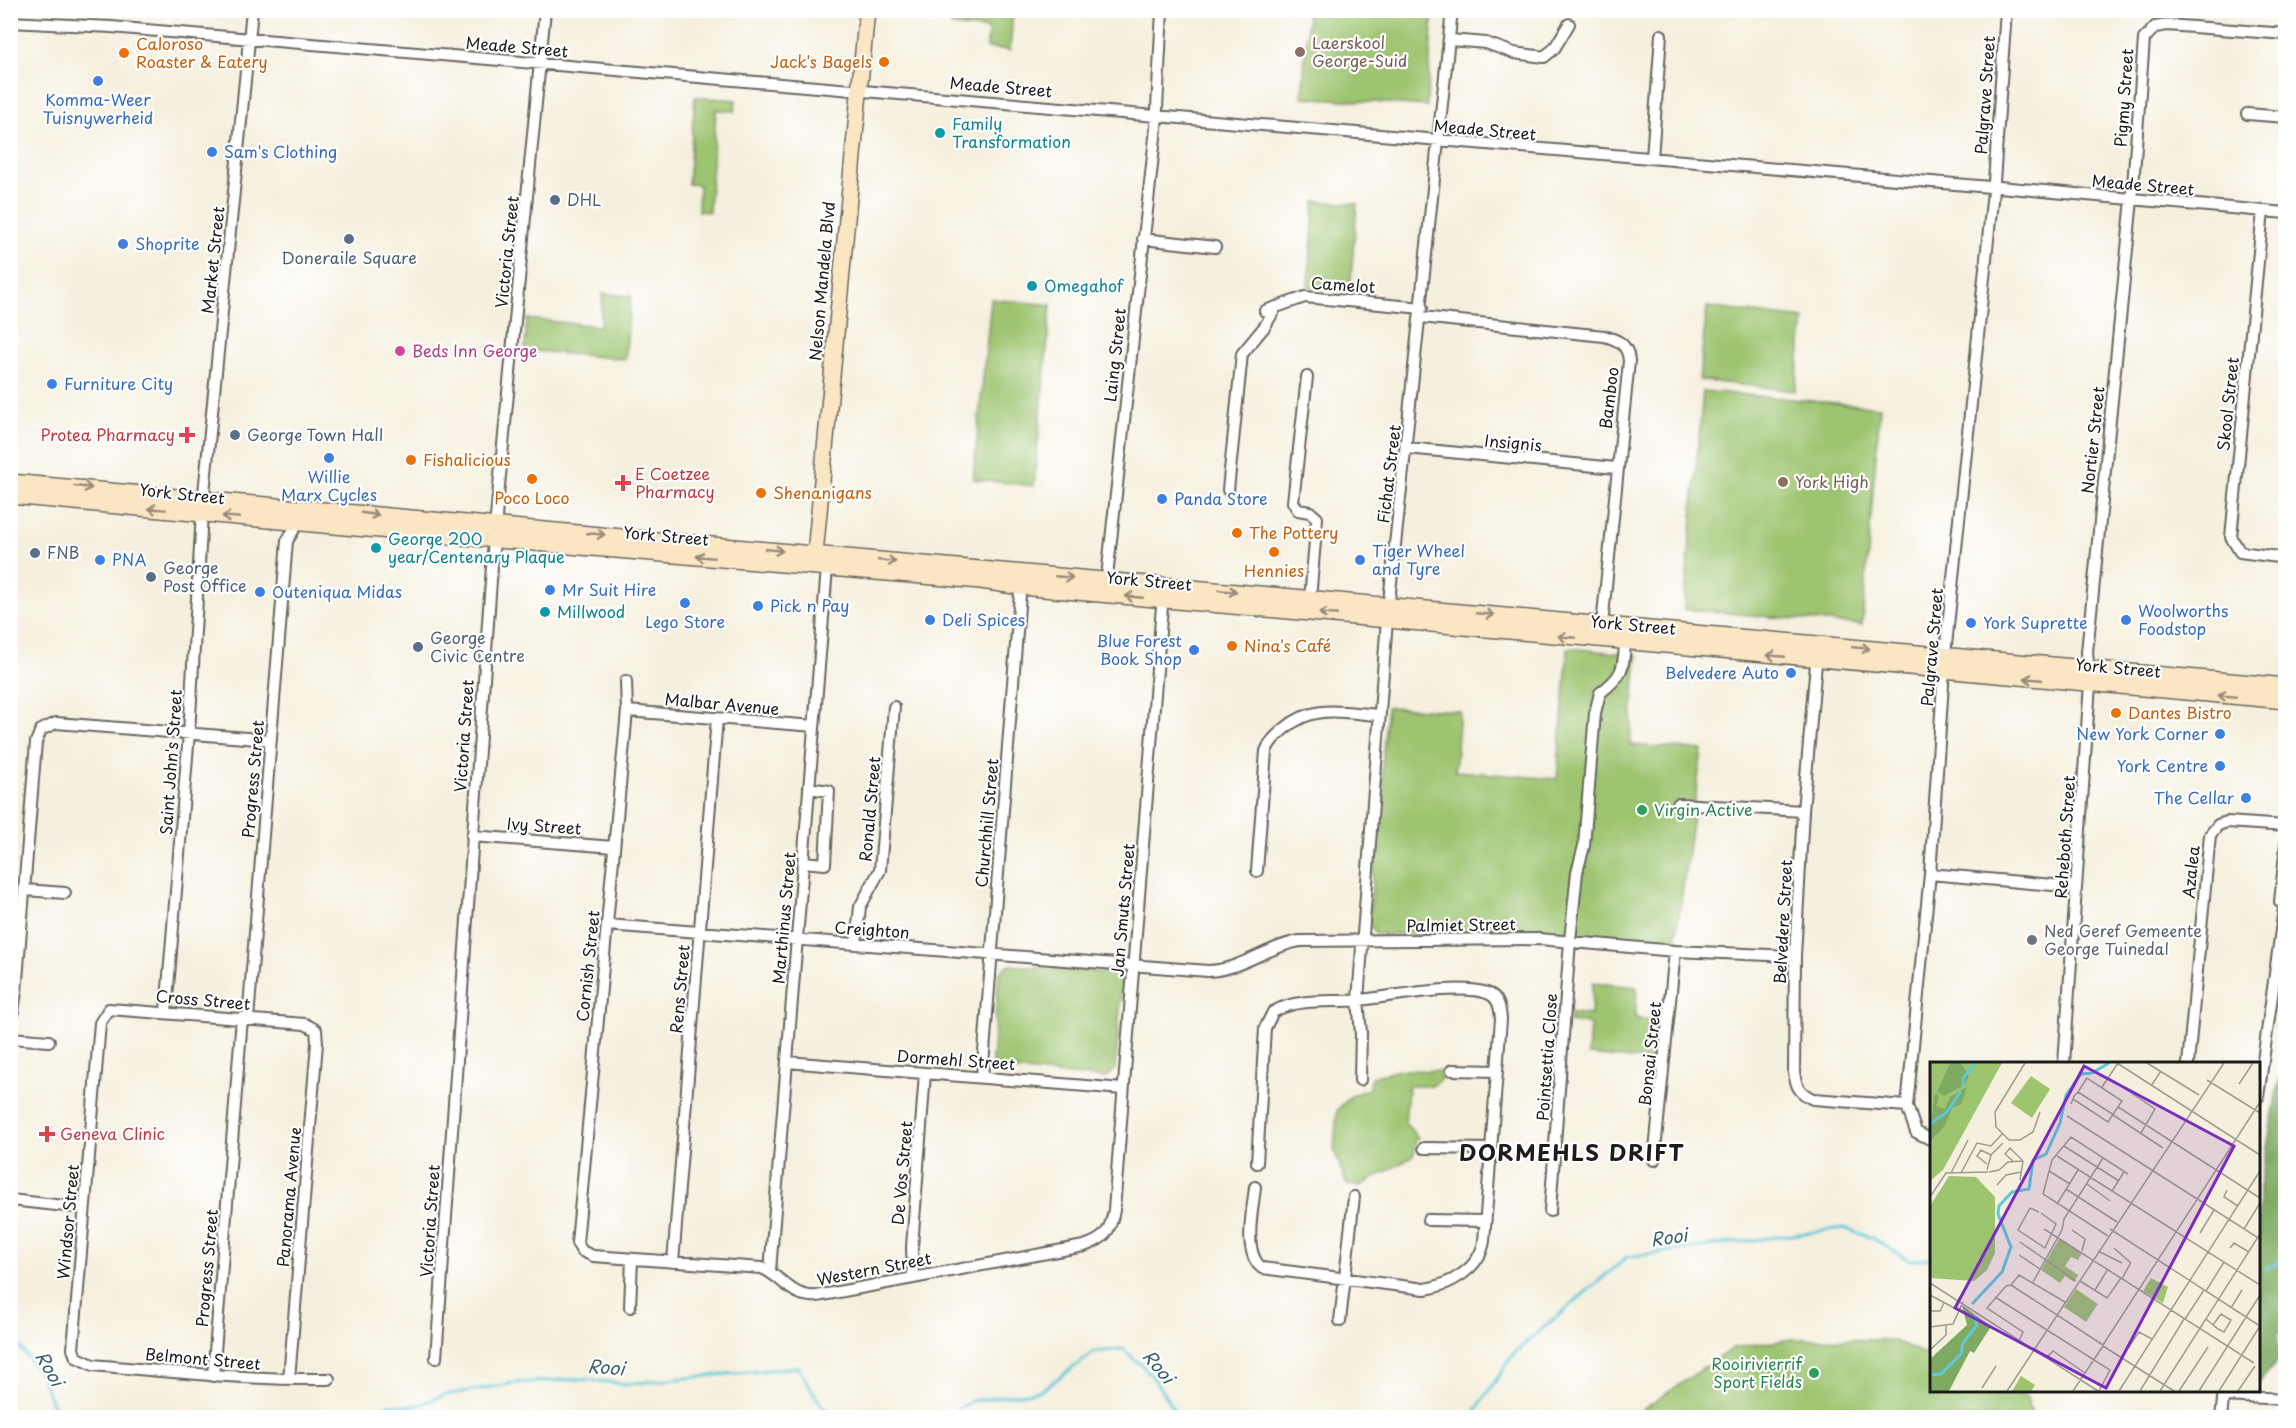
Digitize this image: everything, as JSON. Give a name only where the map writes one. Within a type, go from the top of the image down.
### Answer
[{"type":"main road","name":"Nelson Mandela Blvd","points":[[815,554],[867,10]]},
{"type":"main road","name":"York Street","points":[[10,482],[203,506],[495,532],[827,568],[981,581],[1021,587],[1106,588],[1388,613],[1602,625],[1817,652]]},
{"type":"main road","name":"York Street","points":[[10,496],[203,506],[276,521],[298,523],[495,532],[815,554],[1022,572],[1106,588]]},
{"type":"main road","points":[[815,554],[827,568]]},
{"type":"main road","name":"York Street","points":[[1163,593],[1310,599],[1388,613],[1625,642],[1817,652],[1944,663],[2088,668],[2286,686]]},
{"type":"main road","name":"York Street","points":[[1944,663],[2090,684],[2286,701]]},
{"type":"street","name":"Market Street","points":[[203,506],[252,10]]},
{"type":"street","name":"Victoria Street","points":[[436,1358],[495,532],[545,10]]},
{"type":"street","name":"Laing Street","points":[[1106,588],[1156,128],[1162,10]]},
{"type":"street","name":"Fichat Street","points":[[1360,1080],[1361,1033],[1358,1000],[1388,613],[1452,10]]},
{"type":"street","name":"Palgrave Street","points":[[1907,1106],[1930,874],[1944,663],[1994,187],[2006,10]]},
{"type":"street","name":"Meade Street","points":[[10,22],[111,27],[2286,213]]},
{"type":"street","points":[[1450,40],[1486,43],[1514,53],[1544,57],[1554,49],[1569,24]]},
{"type":"street","name":"Pigmy Street","points":[[2132,199],[2142,49],[2148,32],[2167,25],[2286,34]]},
{"type":"street","points":[[1652,158],[1661,35]]},
{"type":"street","points":[[2247,114],[2286,117]]},
{"type":"street","name":"Nortier Street","points":[[2090,684],[2088,668],[2132,199]]},
{"type":"street","name":"Skool Street","points":[[2263,211],[2231,537],[2240,552],[2286,558]]},
{"type":"street","points":[[1143,239],[1215,247]]},
{"type":"street","name":"Camelot","points":[[1228,490],[1242,354],[1265,326],[1271,309],[1305,297],[1421,313]]},
{"type":"street","name":"Bamboo","points":[[1421,313],[1604,336],[1621,342],[1628,354],[1602,625]]},
{"type":"street","points":[[1306,377],[1293,502],[1298,510],[1310,512],[1317,518],[1310,599]]},
{"type":"street","name":"Insignis","points":[[1407,448],[1616,468]]},
{"type":"street","name":"Saint John's Street","points":[[166,1012],[189,733],[203,506]]},
{"type":"street","points":[[276,521],[287,541]]},
{"type":"street","name":"Progress Street","points":[[213,1376],[287,541],[298,523]]},
{"type":"street","name":"Marthinus Street","points":[[770,1271],[827,568]]},
{"type":"street","name":"Churchhill Street","points":[[982,1077],[1022,572]]},
{"type":"street","name":"Jan Smuts Street","points":[[1106,1236],[1114,1210],[1163,593]]},
{"type":"street","name":"Pointsettia Close","points":[[1550,1211],[1570,941],[1577,872],[1584,846],[1597,700],[1600,693],[1613,684],[1621,673],[1625,642]]},
{"type":"street","name":"Belvedere Street","points":[[1817,652],[1803,811],[1795,956],[1794,1072],[1796,1086],[1803,1095],[1813,1099],[1907,1106]]},
{"type":"street","name":"Cornish Street","points":[[582,1251],[577,1243],[576,1234],[627,711],[626,681]]},
{"type":"street","name":"Reheboth Street","points":[[2064,1062],[2090,684]]},
{"type":"street","name":"Ronald Street","points":[[856,944],[860,907],[880,870],[894,707]]},
{"type":"street","name":"Malbar Avenue","points":[[627,711],[814,726]]},
{"type":"street","points":[[1257,871],[1266,751],[1273,739],[1302,716],[1315,711],[1380,715]]},
{"type":"street","name":"Rens Street","points":[[673,1262],[717,718]]},
{"type":"street","points":[[10,1030],[25,890],[36,742],[41,730],[56,723],[271,740]]},
{"type":"street","points":[[803,862],[825,864],[829,791],[809,788]]},
{"type":"street","points":[[1678,804],[1803,811]]},
{"type":"street","name":"Azalea","points":[[2188,1062],[2210,835],[2218,825],[2227,822],[2286,826]]},
{"type":"street","name":"Ivy Street","points":[[472,836],[614,847]]},
{"type":"street","points":[[2260,1088],[2279,932],[2286,844]]},
{"type":"street","points":[[1930,874],[2076,887]]},
{"type":"street","points":[[25,890],[65,893]]},
{"type":"street","points":[[2279,932],[2286,894]]},
{"type":"street","name":"Creighton","points":[[607,925],[1133,965]]},
{"type":"street","name":"Palmiet Street","points":[[1133,965],[1218,971],[1294,942],[1539,939],[1675,951],[1795,956]]},
{"type":"street","name":"Bonsai Street","points":[[1654,1160],[1675,951]]},
{"type":"street","points":[[1255,1187],[1251,1247],[1257,1264],[1271,1269],[1412,1288],[1436,1287],[1477,1262],[1482,1254],[1497,1071],[1500,1009],[1495,998],[1489,993],[1410,993],[1358,1000],[1314,1001],[1288,1005],[1273,1012],[1268,1019],[1257,1163]]},
{"type":"street","name":"Cross Street","points":[[101,1017],[109,1009],[116,1008],[305,1024]]},
{"type":"street","name":"Windsor Street","points":[[76,1357],[73,1349],[101,1017]]},
{"type":"street","name":"Panorama Avenue","points":[[289,1379],[317,1043],[316,1030],[305,1024]]},
{"type":"street","points":[[10,1038],[49,1041]]},
{"type":"street","name":"Dormehl Street","points":[[787,1062],[1124,1089]]},
{"type":"street","points":[[1452,1070],[1497,1071]]},
{"type":"street","name":"De Vos Street","points":[[913,1276],[912,1247],[925,1073]]},
{"type":"street","points":[[1907,1106],[1916,1132],[1930,1139]]},
{"type":"street","points":[[1424,1148],[1491,1149]]},
{"type":"street","points":[[1340,1321],[1354,1197]]},
{"type":"street","points":[[10,1200],[84,1208]]},
{"type":"street","points":[[1428,1220],[1485,1221]]},
{"type":"street","name":"Western Street","points":[[582,1251],[593,1256],[752,1266],[770,1271],[787,1287],[806,1296],[1084,1246],[1106,1236]]},
{"type":"street","points":[[630,1306],[632,1259]]},
{"type":"street","name":"Belmont Street","points":[[76,1357],[93,1365],[213,1376],[329,1379]]},
{"type":"street","points":[[2221,1418],[2223,1393],[2286,1399]]},
{"type":"green space","points":[[952,11],[1013,11],[1010,50],[987,48],[988,29],[951,26]]},
{"type":"green space","points":[[1301,11],[1433,11],[1427,106],[1302,97],[1308,17]]},
{"type":"green space","points":[[695,97],[736,100],[735,111],[716,110],[709,212],[698,211],[699,185],[688,184]]},
{"type":"green space","points":[[1315,201],[1357,204],[1350,290],[1308,287]]},
{"type":"green space","points":[[603,294],[631,296],[625,359],[525,350],[527,319],[600,326]]},
{"type":"green space","points":[[991,299],[1051,305],[1034,486],[973,479]]},
{"type":"green space","points":[[1707,307],[1804,319],[1795,391],[1699,380]]},
{"type":"green space","points":[[1703,391],[1880,407],[1862,625],[1684,609]]},
{"type":"green space","points":[[1568,648],[1637,655],[1630,745],[1702,750],[1675,944],[1540,934],[1375,934],[1369,923],[1387,707],[1460,711],[1455,771],[1557,779]]},
{"type":"green space","points":[[1008,965],[1114,973],[1122,984],[1115,1070],[1106,1078],[998,1069],[992,1061],[999,973]]},
{"type":"green space","points":[[1593,983],[1637,987],[1635,1018],[1661,1021],[1657,1061],[1588,1055],[1590,1024],[1569,1022],[1570,1013],[1591,1015]]},
{"type":"green space","points":[[2285,1063],[2285,1333],[2277,1333],[2279,1359],[2260,1382],[2260,1186],[2277,1090]]},
{"type":"green space","points":[[1399,1070],[1441,1071],[1441,1079],[1432,1086],[1408,1086],[1405,1123],[1418,1138],[1415,1142],[1414,1156],[1360,1186],[1347,1185],[1334,1150],[1337,1110],[1352,1095],[1368,1090],[1372,1077]]},
{"type":"green space","name":"Rooirivierrif Sport Fields","points":[[1792,1339],[1892,1340],[1930,1356],[1930,1392],[2015,1392],[2025,1396],[2033,1417],[1632,1417],[1733,1348]]},
{"type":"waterway","name":"Rooi","points":[[1471,1418],[1514,1353],[1627,1257],[1844,1228],[1872,1238],[1909,1260],[1930,1259]]},
{"type":"waterway","name":"Rooi","points":[[2264,1269],[2286,1259]]},
{"type":"waterway","name":"Rooi","points":[[10,1341],[15,1341],[41,1375],[58,1418]]},
{"type":"waterway","name":"Rooi","points":[[946,1418],[971,1401],[1040,1391],[1095,1352],[1123,1349],[1150,1373],[1179,1418]]},
{"type":"waterway","name":"Rooi","points":[[350,1418],[388,1405],[416,1406],[444,1395],[516,1383],[581,1379],[625,1384],[798,1367],[822,1406],[839,1418]]},
{"type":"place","name":"Laerskool George-Suid","points":[[1300,52]]},
{"type":"place","name":"Caloroso Roaster & Eatery","points":[[124,53]]},
{"type":"place","name":"Jack's Bagels","points":[[884,62]]},
{"type":"place","name":"Komma-Weer Tuisnywerheid","points":[[98,81]]},
{"type":"place","name":"Family Transformation","points":[[940,133]]},
{"type":"place","name":"Sam's Clothing","points":[[212,152]]},
{"type":"place","name":"DHL","points":[[555,200]]},
{"type":"place","name":"Doneraile Square","points":[[349,239]]},
{"type":"place","name":"Shoprite","points":[[123,244]]},
{"type":"place","name":"Omegahof","points":[[1032,286]]},
{"type":"place","name":"Beds Inn George","points":[[400,351]]},
{"type":"place","name":"Furniture City","points":[[52,384]]},
{"type":"place","name":"Protea Pharmacy","points":[[187,435]]},
{"type":"place","name":"George Town Hall","points":[[235,435]]},
{"type":"place","name":"Willie Marx Cycles","points":[[329,458]]},
{"type":"place","name":"Fishalicious","points":[[411,460]]},
{"type":"place","name":"Poco Loco","points":[[532,479]]},
{"type":"place","name":"York High","points":[[1783,482]]},
{"type":"place","name":"E Coetzee Pharmacy","points":[[623,483]]},
{"type":"place","name":"Shenanigans","points":[[761,493]]},
{"type":"place","name":"Panda Store","points":[[1162,499]]},
{"type":"place","name":"The Pottery","points":[[1237,533]]},
{"type":"place","name":"George 200 year/Centenary Plaque","points":[[376,548]]},
{"type":"place","name":"Hennies","points":[[1274,552]]},
{"type":"place","name":"FNB","points":[[35,553]]},
{"type":"place","name":"PNA","points":[[100,560]]},
{"type":"place","name":"Tiger Wheel and Tyre","points":[[1360,560]]},
{"type":"place","name":"George Post Office","points":[[151,577]]},
{"type":"place","name":"Mr Suit Hire","points":[[550,590]]},
{"type":"place","name":"Outeniqua Midas","points":[[260,592]]},
{"type":"place","name":"Lego Store","points":[[685,603]]},
{"type":"place","name":"Pick n Pay","points":[[758,606]]},
{"type":"place","name":"Millwood","points":[[545,612]]},
{"type":"place","name":"Deli Spices","points":[[930,620]]},
{"type":"place","name":"Woolworths Foodstop","points":[[2126,620]]},
{"type":"place","name":"York Suprette","points":[[1971,623]]},
{"type":"place","name":"Nina's Café","points":[[1232,646]]},
{"type":"place","name":"George Civic Centre","points":[[418,647]]},
{"type":"place","name":"Blue Forest Book Shop","points":[[1194,650]]},
{"type":"place","name":"Belvedere Auto","points":[[1791,673]]},
{"type":"place","name":"Dantes Bistro","points":[[2116,713]]},
{"type":"place","name":"New York Corner","points":[[2220,734]]},
{"type":"place","name":"York Centre","points":[[2220,766]]},
{"type":"place","name":"The Cellar","points":[[2246,798]]},
{"type":"place","name":"Virgin Active","points":[[1642,810]]},
{"type":"place","name":"Ned Geref Gemeente George Tuinedal","points":[[2032,940]]},
{"type":"place","name":"Geneva Clinic","points":[[47,1134]]},
{"type":"place","name":"Rooirivierrif Sport Fields","points":[[1814,1373]]},
{"type":"district","name":"DORMEHLS DRIFT","points":[[1572,1153]]}]
